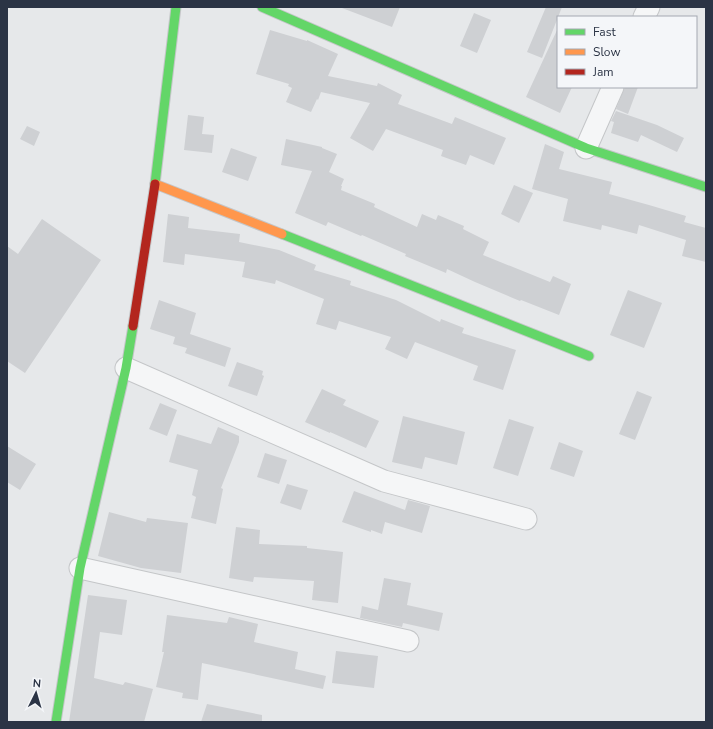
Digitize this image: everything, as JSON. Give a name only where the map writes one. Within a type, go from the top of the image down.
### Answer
[{"type":"street","points":[[56,722],[80,568],[126,368],[154,184],[176,7]]},
{"type":"street","points":[[262,7],[586,148],[706,187]]},
{"type":"street","points":[[644,16],[649,7]]},
{"type":"street","points":[[586,148],[613,88]]},
{"type":"street","points":[[154,184],[589,356]]},
{"type":"street","points":[[126,368],[384,481],[526,519]]},
{"type":"street","points":[[80,568],[408,641]]},
{"type":"building","points":[[342,7],[400,7],[392,27]]},
{"type":"building","points":[[546,7],[562,7],[558,16],[557,16],[557,20],[542,58],[527,52]]},
{"type":"building","points":[[474,13],[491,20],[477,53],[460,46]]},
{"type":"building","points":[[270,30],[307,40],[338,54],[328,76],[377,86],[378,83],[402,95],[398,104],[452,124],[455,117],[506,138],[494,165],[470,155],[466,165],[441,156],[443,150],[386,129],[373,151],[350,138],[370,103],[321,92],[311,112],[286,102],[292,88],[288,86],[289,84],[256,74]]},
{"type":"building","points":[[557,30],[557,88],[572,88],[560,113],[526,97]]},
{"type":"building","points":[[625,88],[638,88],[628,114],[616,109]]},
{"type":"building","points":[[616,111],[657,125],[684,138],[677,152],[641,135],[638,142],[611,133],[614,122],[611,121]]},
{"type":"building","points":[[188,115],[204,117],[202,134],[214,135],[212,153],[184,150]]},
{"type":"building","points":[[27,126],[40,132],[34,146],[20,139]]},
{"type":"building","points":[[286,139],[322,147],[337,154],[329,172],[344,179],[341,190],[375,204],[374,207],[417,227],[422,214],[436,220],[438,215],[464,226],[463,229],[489,242],[483,255],[550,282],[553,276],[571,284],[559,315],[521,300],[520,301],[447,269],[446,273],[405,256],[406,254],[362,235],[361,236],[328,222],[326,226],[295,213],[312,171],[281,165]]},
{"type":"building","points":[[545,144],[564,152],[559,169],[612,182],[609,194],[686,216],[684,222],[706,228],[706,262],[682,256],[686,240],[639,225],[637,234],[602,225],[601,230],[563,221],[568,199],[532,189]]},
{"type":"building","points":[[231,148],[257,157],[248,181],[222,172]]},
{"type":"building","points":[[514,185],[533,193],[519,223],[501,214]]},
{"type":"building","points":[[168,214],[189,217],[188,228],[240,234],[239,242],[279,250],[316,265],[314,270],[351,281],[350,285],[396,300],[440,322],[441,319],[464,328],[462,333],[516,350],[503,390],[473,380],[478,366],[415,342],[407,359],[385,349],[391,337],[339,321],[336,330],[316,324],[324,299],[276,280],[275,284],[242,277],[245,262],[185,254],[184,265],[163,262]]},
{"type":"building","points":[[42,219],[101,260],[25,373],[7,361],[7,246],[18,254]]},
{"type":"building","points":[[628,290],[662,303],[644,348],[610,335]]},
{"type":"building","points":[[159,300],[196,313],[190,334],[231,348],[225,367],[185,353],[187,348],[173,344],[175,337],[150,329]]},
{"type":"building","points":[[237,362],[263,371],[262,375],[264,376],[257,396],[228,386]]},
{"type":"building","points":[[322,389],[346,400],[343,405],[379,421],[366,448],[305,422]]},
{"type":"building","points":[[637,391],[652,397],[635,440],[619,434]]},
{"type":"building","points":[[160,403],[177,410],[167,436],[149,429]]},
{"type":"building","points":[[403,416],[465,432],[457,465],[425,457],[422,469],[392,462]]},
{"type":"building","points":[[509,419],[534,427],[518,476],[493,468]]},
{"type":"building","points":[[218,427],[239,436],[239,442],[221,488],[223,489],[216,524],[191,518],[196,497],[192,495],[198,470],[169,462],[177,434],[211,444]]},
{"type":"building","points":[[559,442],[583,451],[574,477],[550,469]]},
{"type":"building","points":[[7,446],[36,464],[20,490],[7,482]]},
{"type":"building","points":[[265,453],[287,460],[279,484],[257,477]]},
{"type":"building","points":[[287,484],[308,490],[301,510],[280,503]]},
{"type":"building","points":[[354,491],[405,510],[408,500],[430,506],[422,533],[385,522],[382,534],[371,530],[371,532],[342,522]]},
{"type":"building","points":[[109,512],[146,522],[147,518],[188,523],[181,573],[141,568],[98,556]]},
{"type":"building","points":[[236,527],[260,530],[259,544],[307,546],[307,548],[343,552],[338,603],[312,600],[314,581],[254,577],[253,582],[229,578]]},
{"type":"building","points":[[384,578],[411,583],[407,605],[443,613],[439,631],[403,623],[402,627],[360,618],[362,606],[378,610]]},
{"type":"building","points":[[88,595],[127,600],[122,635],[100,632],[94,678],[123,685],[125,682],[153,689],[144,722],[69,722]]},
{"type":"building","points":[[167,615],[227,623],[229,617],[258,624],[254,642],[298,652],[295,669],[326,676],[323,689],[202,663],[198,700],[182,698],[183,693],[156,687],[164,652],[162,652]]},
{"type":"building","points":[[336,651],[378,656],[374,688],[332,683]]},
{"type":"building","points":[[207,704],[262,715],[262,722],[201,722]]},
{"type":"traffic: fast","points":[[155,184],[176,7]]},
{"type":"traffic: fast","points":[[262,7],[586,148],[706,187]]},
{"type":"traffic: fast","points":[[282,234],[589,356]]},
{"type":"traffic: fast","points":[[56,722],[80,568],[126,368],[133,326]]},
{"type":"traffic: slow","points":[[155,184],[282,234]]},
{"type":"traffic: jam","points":[[133,326],[155,184]]}]
